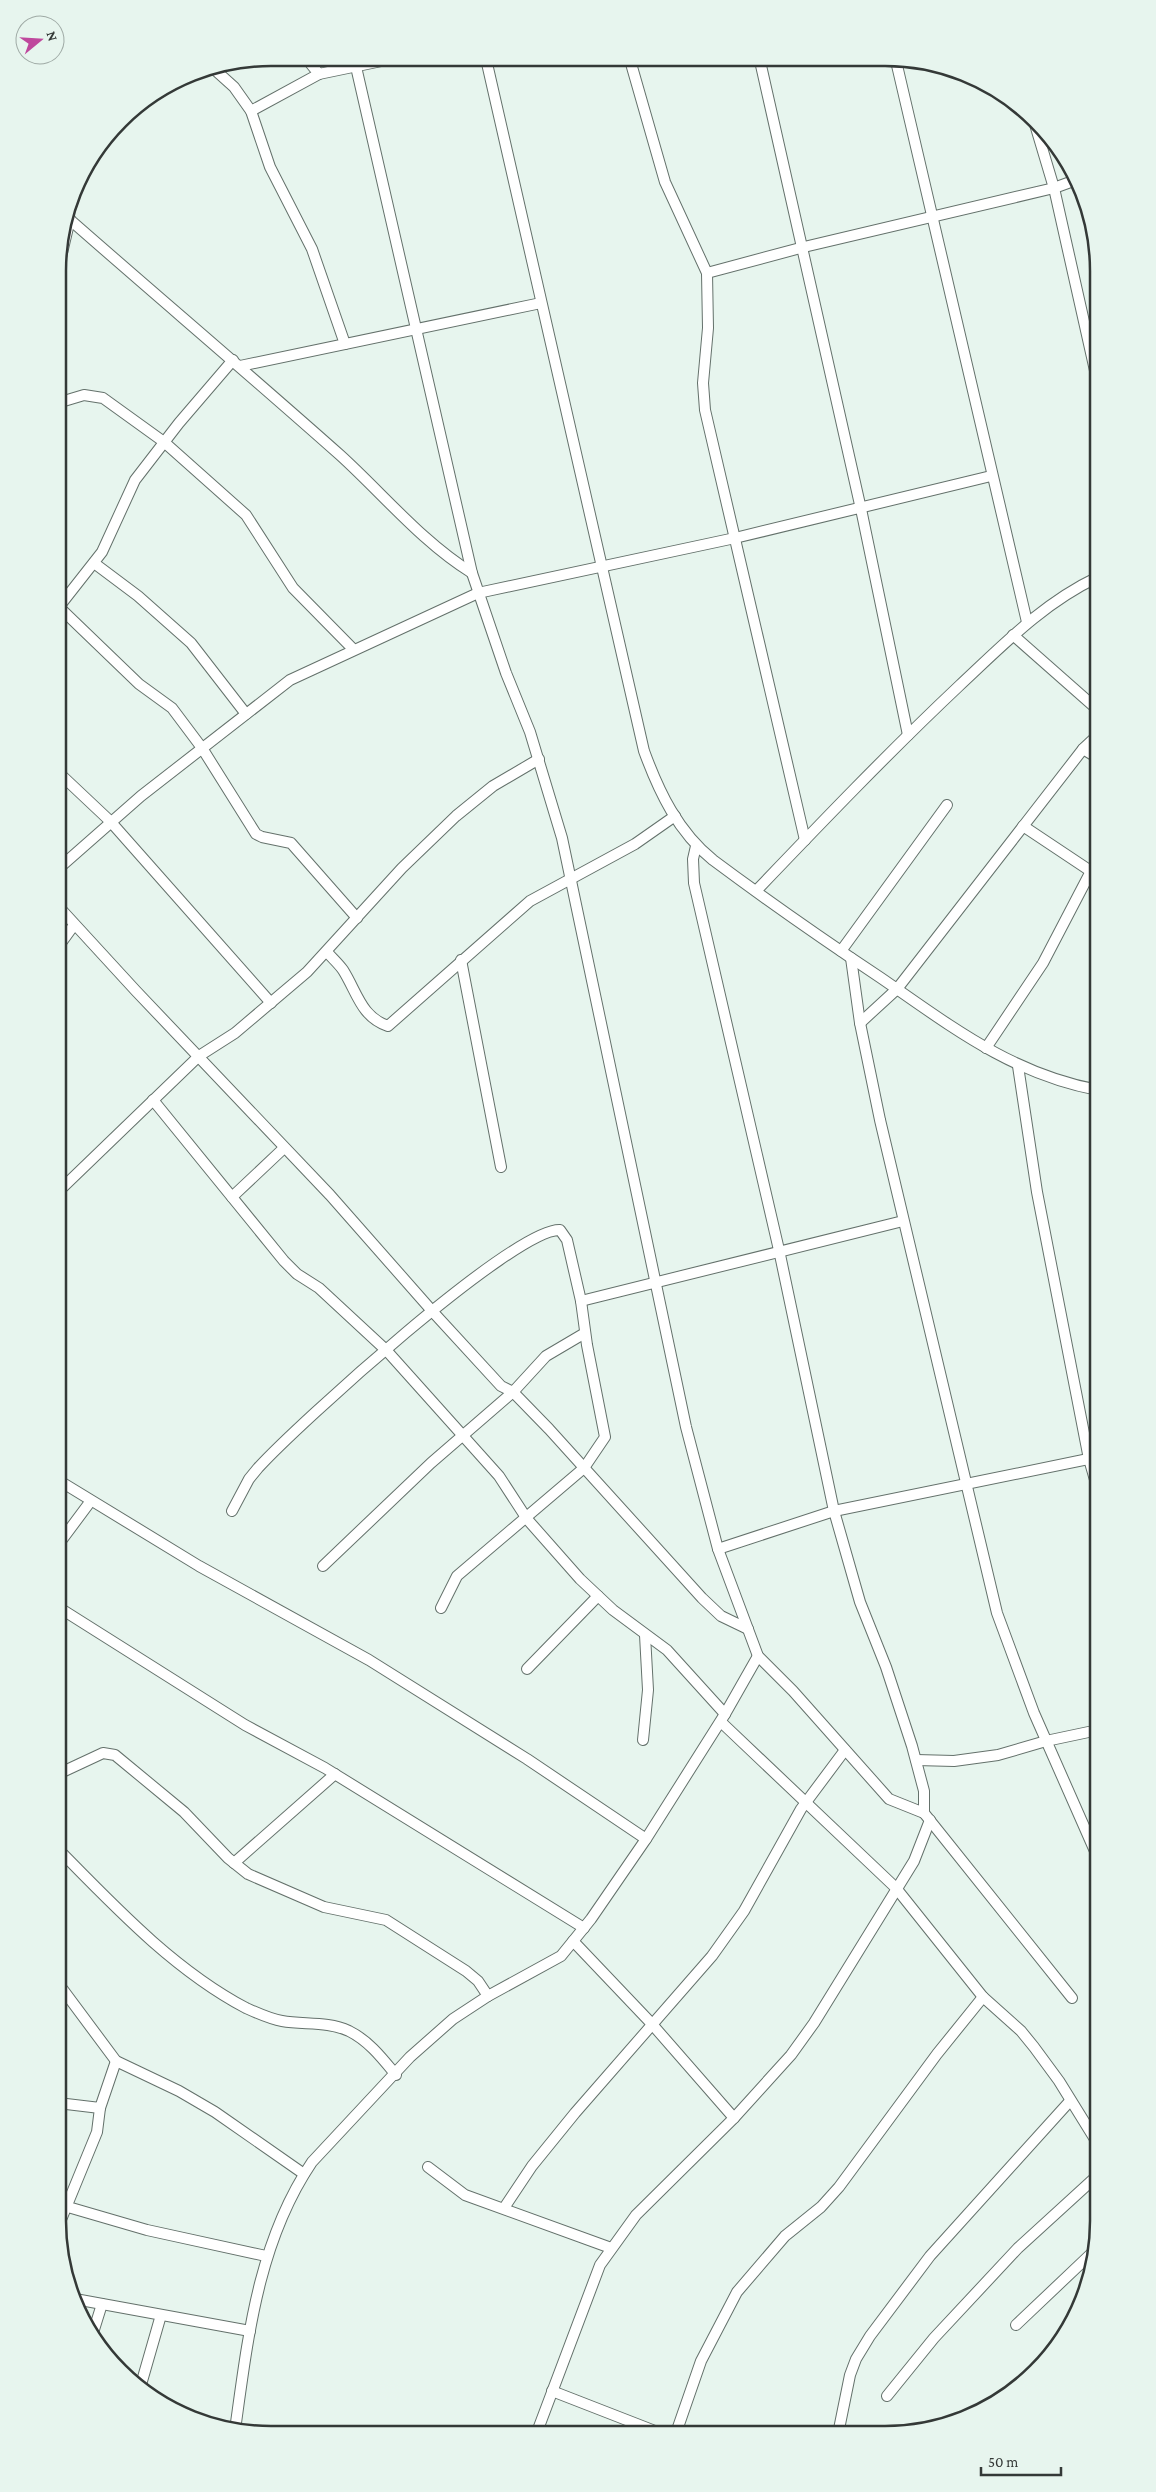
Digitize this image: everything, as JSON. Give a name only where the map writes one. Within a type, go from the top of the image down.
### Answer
[{"type":"street","points":[[312,66],[319,74]]},
{"type":"street","points":[[251,111],[319,74],[343,66]]},
{"type":"street","points":[[356,66],[414,329],[472,573],[539,759],[571,879],[686,1426],[718,1549],[758,1656],[793,1691],[889,1799],[927,1817],[1072,1998]]},
{"type":"street","points":[[488,66],[644,751],[655,781],[675,816],[696,846],[756,891],[851,958],[986,1048],[1018,1066],[1064,1084],[1090,1089]]},
{"type":"street","points":[[632,66],[665,182],[707,273],[708,328],[704,396],[805,840]]},
{"type":"street","points":[[761,66],[862,509],[908,735]]},
{"type":"street","points":[[897,67],[1026,622]]},
{"type":"street","points":[[218,73],[239,93],[251,111],[270,167],[312,249],[345,344]]},
{"type":"street","points":[[1038,135],[1054,188],[1090,348]]},
{"type":"street","points":[[707,273],[804,247],[1054,188],[1070,182]]},
{"type":"street","points":[[72,222],[359,472],[440,551],[472,573]]},
{"type":"street","points":[[66,597],[94,563],[113,531],[129,490],[164,442],[236,363],[345,344],[541,303]]},
{"type":"street","points":[[66,400],[84,395],[103,398],[164,442],[246,515],[292,588],[353,649]]},
{"type":"street","points":[[66,862],[110,821],[290,680],[353,649],[478,593],[735,538],[862,509],[991,476]]},
{"type":"street","points":[[94,563],[138,596],[191,643],[246,714]]},
{"type":"street","points":[[756,891],[908,735],[1026,622],[1076,587],[1090,581]]},
{"type":"street","points":[[66,615],[139,684],[172,708],[202,748],[256,834],[262,838],[291,844],[357,918]]},
{"type":"street","points":[[1013,635],[1090,703]]},
{"type":"street","points":[[860,1023],[897,989],[1090,742]]},
{"type":"street","points":[[1083,749],[1090,753]]},
{"type":"street","points":[[66,1184],[199,1056],[236,1032],[327,952],[402,868],[456,816],[494,786],[539,759]]},
{"type":"street","points":[[66,780],[110,821],[271,1003]]},
{"type":"street","points":[[841,951],[947,806]]},
{"type":"street","points":[[327,952],[343,970],[363,1008],[379,1023],[388,1026],[523,906],[635,844],[675,816]]},
{"type":"street","points":[[1023,826],[1090,870]]},
{"type":"street","points":[[538,2426],[600,2265],[610,2248],[636,2215],[734,2118],[792,2055],[814,2023],[914,1861],[927,1817],[924,1791],[916,1760],[889,1675],[860,1602],[834,1511],[779,1250],[694,883],[693,859],[696,846]]},
{"type":"street","points":[[986,1048],[1043,963],[1090,882]]},
{"type":"street","points":[[66,916],[330,1195],[501,1386],[513,1392],[702,1598],[722,1616],[748,1629]]},
{"type":"street","points":[[66,936],[74,925]]},
{"type":"street","points":[[851,958],[860,1023],[903,1221],[964,1484],[997,1613],[1012,1657],[1046,1741],[1090,1840]]},
{"type":"street","points":[[461,960],[502,1167]]},
{"type":"street","points":[[1018,1066],[1037,1192],[1090,1439]]},
{"type":"street","points":[[153,1100],[297,1274],[319,1288],[386,1351],[499,1476],[527,1519],[598,1596],[645,1635],[667,1650],[682,1665],[723,1718],[896,1888],[983,1997],[1021,2031],[1034,2047],[1059,2081],[1070,2102],[1090,2132]]},
{"type":"street","points":[[232,1197],[284,1148]]},
{"type":"street","points":[[581,1300],[903,1221]]},
{"type":"street","points":[[232,1511],[249,1480],[268,1457],[341,1389],[386,1351],[500,1257],[533,1238],[556,1229],[563,1232],[567,1240],[581,1300],[585,1333],[605,1437],[584,1468],[527,1519],[457,1576],[441,1608]]},
{"type":"street","points":[[323,1566],[462,1435],[513,1392],[546,1356],[585,1333]]},
{"type":"street","points":[[718,1549],[834,1511],[1090,1459]]},
{"type":"street","points":[[66,1486],[90,1502],[199,1566],[370,1660],[527,1759],[646,1839]]},
{"type":"street","points":[[66,1534],[90,1502]]},
{"type":"street","points":[[527,1669],[598,1596]]},
{"type":"street","points":[[66,1612],[245,1725],[335,1774],[584,1928]]},
{"type":"street","points":[[643,1740],[648,1690],[645,1635]]},
{"type":"street","points":[[236,2423],[254,2301],[266,2256],[277,2225],[304,2174],[318,2155],[396,2075],[410,2057],[434,2035],[453,2019],[488,1996],[561,1956],[584,1928],[646,1839],[723,1718],[758,1656]]},
{"type":"street","points":[[916,1760],[975,1759],[998,1756],[1046,1741],[1090,1732]]},
{"type":"street","points":[[504,2208],[532,2166],[575,2113],[706,1963],[744,1911],[807,1802],[845,1750]]},
{"type":"street","points":[[66,1770],[103,1753],[115,1755],[184,1812],[234,1863],[261,1881],[280,1887],[324,1907],[375,1917],[396,1926],[466,1971],[478,1981],[488,1996]]},
{"type":"street","points":[[234,1863],[335,1774]]},
{"type":"street","points":[[66,1858],[120,1912],[213,1988],[247,2008],[268,2017],[282,2021],[316,2023],[348,2031],[376,2051],[396,2075]]},
{"type":"street","points":[[573,1942],[652,2023],[734,2118]]},
{"type":"street","points":[[66,1994],[116,2061],[179,2091],[215,2112],[304,2174]]},
{"type":"street","points":[[678,2426],[701,2361],[737,2292],[785,2236],[821,2207],[839,2187],[937,2054],[983,1997]]},
{"type":"street","points":[[66,2210],[96,2132],[100,2108],[116,2061]]},
{"type":"street","points":[[840,2426],[850,2375],[856,2359],[870,2336],[930,2256],[1070,2102]]},
{"type":"street","points":[[66,2104],[100,2108]]},
{"type":"street","points":[[428,2167],[465,2194],[610,2248]]},
{"type":"street","points":[[887,2396],[934,2338],[1018,2248],[1090,2182]]},
{"type":"street","points":[[68,2206],[147,2230],[266,2256]]},
{"type":"street","points":[[1016,2325],[1086,2258]]},
{"type":"street","points":[[83,2300],[250,2331]]},
{"type":"street","points":[[95,2325],[102,2304]]},
{"type":"street","points":[[142,2380],[161,2315]]},
{"type":"street","points":[[552,2391],[642,2426]]}]
